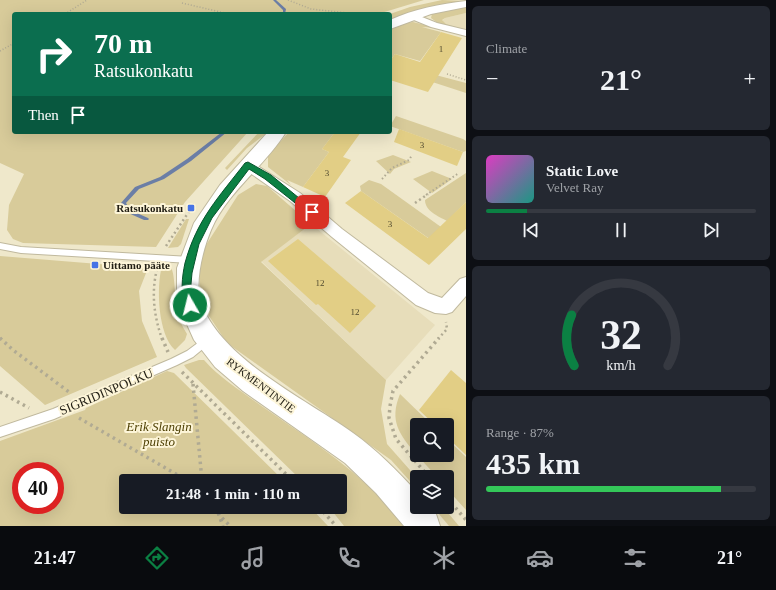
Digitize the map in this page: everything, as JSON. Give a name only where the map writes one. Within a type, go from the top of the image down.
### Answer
[{"type":"street","points":[[392,24],[438,8],[466,4]]},
{"type":"street","points":[[412,16],[434,25],[466,33]]},
{"type":"street","name":"RYKMENTINTIE","points":[[276,134],[248,165],[209,215],[201,229],[190,260],[186,284],[190,305],[198,328],[216,350],[242,374],[344,444],[364,461],[386,482],[424,526]]},
{"type":"street","points":[[248,165],[295,197],[337,233],[422,299],[435,305],[446,306],[466,284]]},
{"type":"lane","points":[[0,246],[21,250],[190,260]]},
{"type":"lane","name":"SIGRIDINPOLKU","points":[[0,432],[54,414],[190,354],[207,339]]},
{"type":"path","points":[[68,12],[87,0]]},
{"type":"path","points":[[288,0],[311,9],[339,12]]},
{"type":"path","points":[[182,3],[218,12]]},
{"type":"path","points":[[0,51],[12,44]]},
{"type":"path","points":[[447,74],[466,80]]},
{"type":"path","points":[[382,179],[392,168],[409,160],[412,155]]},
{"type":"path","points":[[415,203],[459,172]]},
{"type":"path","points":[[423,470],[393,436],[388,419],[389,404],[393,391],[447,329],[446,306]]},
{"type":"path","points":[[0,338],[13,350],[83,402]]},
{"type":"path","points":[[193,383],[197,422],[196,441],[201,474]]},
{"type":"path","points":[[0,392],[29,408]]},
{"type":"path","points":[[81,419],[176,474]]},
{"type":"path","points":[[454,506],[466,520]]},
{"type":"path","points":[[220,514],[223,526]]},
{"type":"path","points":[[326,514],[336,526]]},
{"type":"path","points":[[221,517],[230,526]]},
{"type":"shaded area","points":[[466,13],[466,30],[446,24],[442,21],[445,18]]},
{"type":"shaded area","points":[[311,224],[435,325],[386,380],[261,261]]},
{"type":"green space","points":[[0,0],[424,0],[385,12],[12,12],[12,134],[246,134],[185,202],[156,247],[23,243],[13,239],[7,230],[9,205],[24,174],[0,163]]},
{"type":"green space","points":[[442,0],[466,1],[435,6],[392,19],[392,13],[410,7]]},
{"type":"green space","points":[[466,7],[466,13],[442,20],[446,24],[466,31],[439,24],[431,18],[432,14]]},
{"type":"green space","points":[[413,22],[437,28],[422,27],[441,32],[420,61],[395,54],[392,58],[392,29],[406,23]]},
{"type":"green space","points":[[428,73],[466,83],[466,93],[420,78]]},
{"type":"green space","points":[[396,116],[463,139],[466,141],[466,151],[463,152],[392,127],[392,123]]},
{"type":"green space","points":[[257,134],[265,134],[247,148],[227,170],[225,168]]},
{"type":"green space","points":[[287,134],[333,134],[322,149],[329,152],[303,187],[287,180],[291,185],[268,167],[268,155]]},
{"type":"green space","points":[[393,155],[411,162],[394,169],[390,174],[376,161]]},
{"type":"green space","points":[[432,171],[452,179],[432,193],[413,179]]},
{"type":"green space","points":[[466,173],[466,202],[447,221],[436,215],[427,207],[425,200]]},
{"type":"green space","points":[[369,180],[381,184],[448,232],[437,244],[361,191],[360,186]]},
{"type":"green space","points":[[256,184],[267,186],[311,224],[261,262],[386,380],[381,409],[387,444],[410,470],[410,481],[391,460],[227,343],[207,313],[200,286],[200,265],[206,245],[238,195]]},
{"type":"green space","points":[[186,219],[189,219],[181,244],[178,247],[168,248]]},
{"type":"green space","points":[[0,256],[148,268],[139,291],[142,321],[157,357],[45,405],[0,366]]},
{"type":"green space","points":[[162,266],[171,268],[174,280],[176,308],[180,322],[187,334],[185,340],[175,350],[169,343],[165,334],[160,310],[159,286]]},
{"type":"green space","points":[[199,360],[204,360],[229,382],[354,473],[372,489],[403,526],[344,526],[335,514],[347,514],[347,474],[295,474],[184,365]]},
{"type":"green space","name":"Erik Slangin puisto","points":[[167,371],[174,373],[277,474],[119,474],[119,514],[317,514],[328,526],[0,526],[0,441],[85,410],[86,408]]},
{"type":"green space","points":[[400,394],[425,418],[410,418],[410,446],[398,427],[395,412]]},
{"type":"green space","points":[[454,446],[466,457],[466,510],[454,497],[454,470],[431,470],[423,462],[454,462]]},
{"type":"green space","points":[[439,514],[449,514],[459,526],[449,526]]},
{"type":"building","points":[[441,32],[462,38],[428,92],[392,81],[392,58],[395,54],[420,62]]},
{"type":"building","points":[[399,129],[463,152],[457,166],[394,142]]},
{"type":"building","points":[[333,134],[360,134],[343,157],[351,160],[325,197],[303,187],[329,152],[322,149]]},
{"type":"building","points":[[361,191],[428,238],[466,202],[466,229],[429,265],[345,203]]},
{"type":"building","points":[[298,239],[376,306],[350,333],[318,304],[316,305],[268,261]]},
{"type":"building","points":[[451,370],[466,383],[466,455],[454,444],[454,418],[428,418],[419,410]]},
{"type":"waterway","points":[[274,0],[285,10],[284,12]]},
{"type":"waterway","points":[[146,219],[128,211],[123,203],[137,188],[162,178],[189,160],[222,134]]},
{"type":"place","name":"Ratsukonkatu","points":[[191,208]]},
{"type":"place","name":"Uittamo pääte","points":[[95,265]]},
{"type":"route","points":[[190,305],[186,284],[187,273],[201,229],[209,215],[248,165],[268,177],[312,212]]}]
